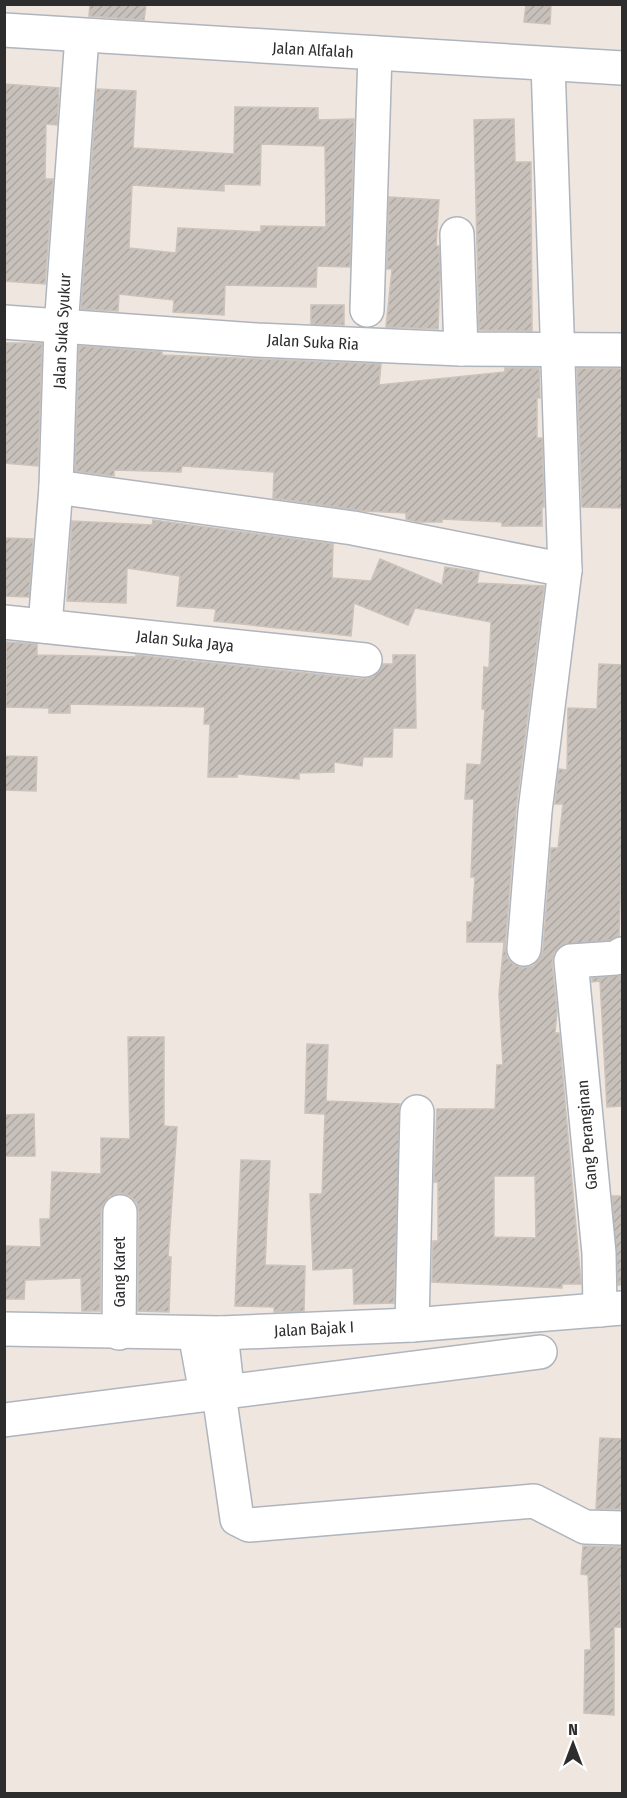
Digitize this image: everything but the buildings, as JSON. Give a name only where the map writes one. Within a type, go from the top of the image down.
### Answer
[{"type":"street","name":"Jalan Alfalah","points":[[4,30],[622,68]]},
{"type":"street","name":"Jalan Suka Syukur","points":[[45,626],[56,487],[61,328],[82,36]]},
{"type":"street","points":[[367,310],[375,53]]},
{"type":"street","points":[[524,949],[535,811],[565,570],[548,64]]},
{"type":"street","points":[[457,234],[461,349]]},
{"type":"street","name":"Jalan Suka Ria","points":[[4,322],[61,328],[461,349],[622,350]]},
{"type":"street","points":[[56,487],[352,528],[565,570]]},
{"type":"street","name":"Jalan Suka Jaya","points":[[4,622],[365,660]]},
{"type":"street","name":"Gang Peranginan","points":[[611,1309],[599,1253],[571,961],[616,958],[622,954]]},
{"type":"street","points":[[412,1325],[417,1113]]},
{"type":"street","name":"Gang Karet","points":[[119,1333],[120,1212]]},
{"type":"street","name":"Jalan Bajak I","points":[[4,1329],[208,1334],[412,1325],[611,1309]]},
{"type":"street","points":[[208,1334],[226,1379],[219,1394],[237,1519],[249,1525],[534,1501],[585,1527],[622,1528]]},
{"type":"street","points":[[4,1420],[540,1352]]}]
